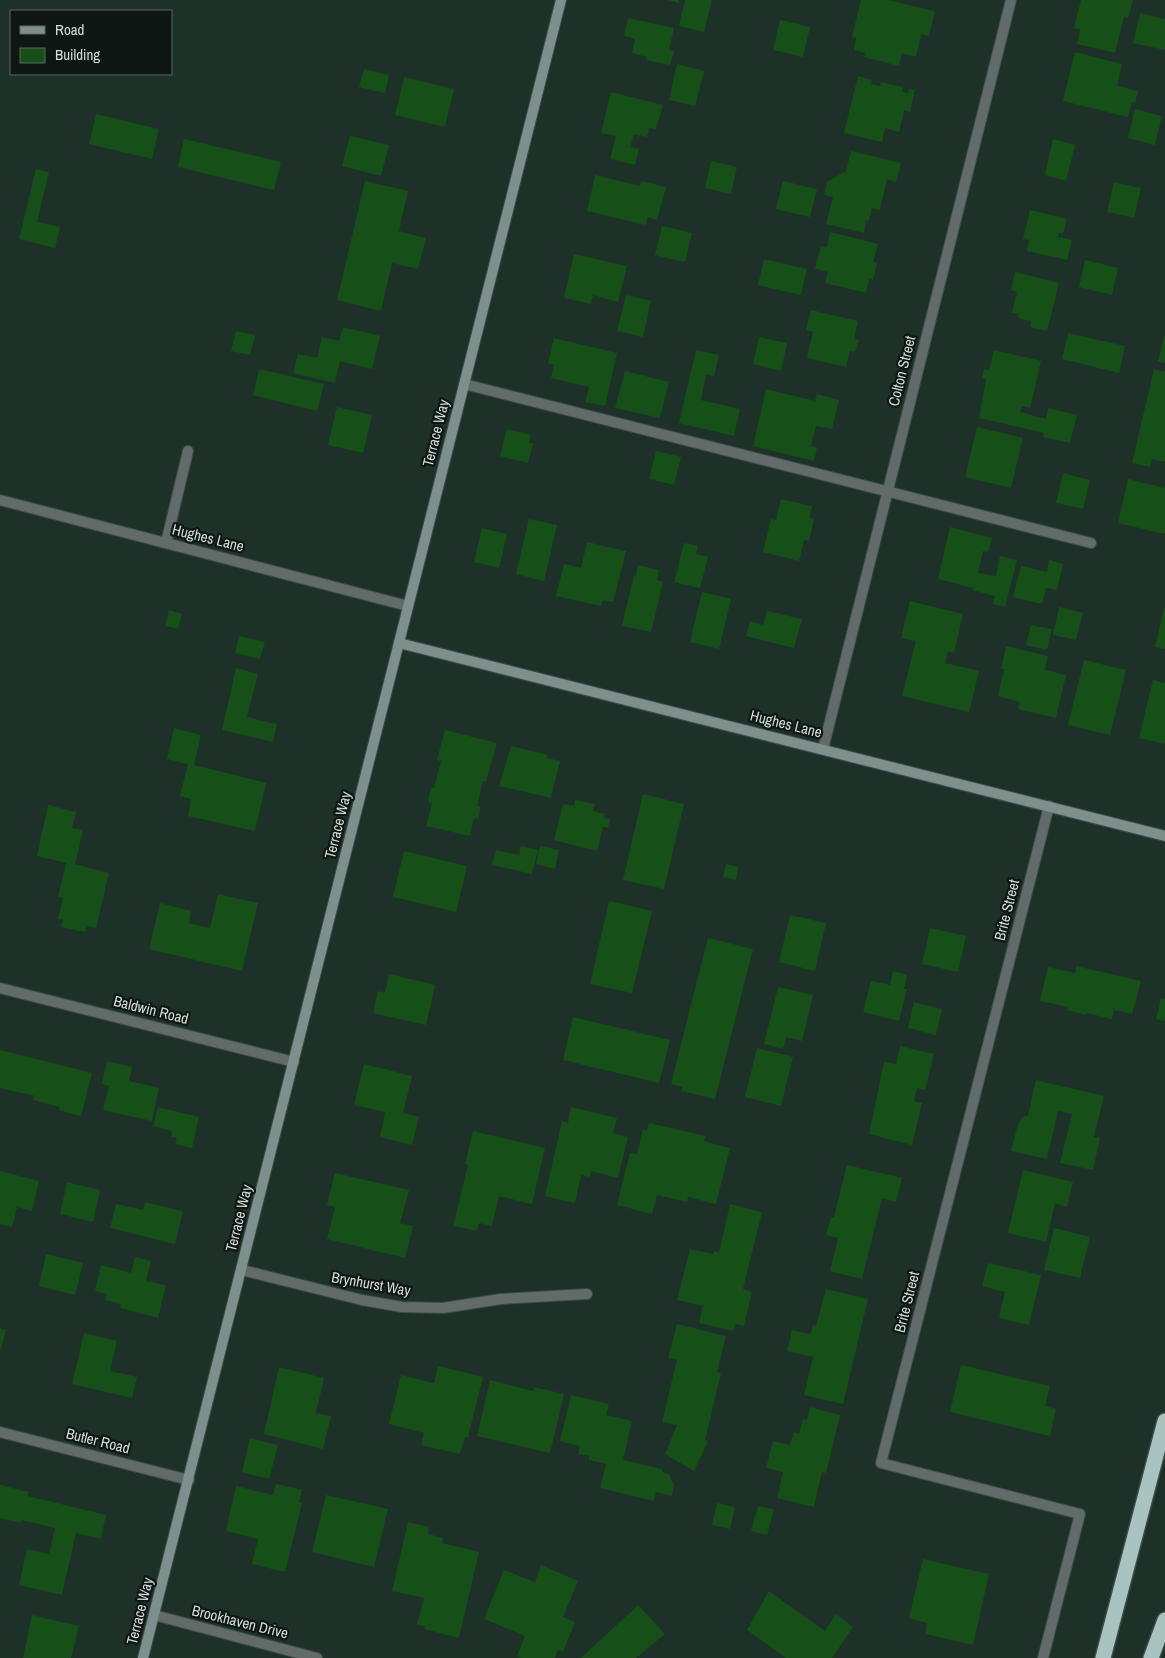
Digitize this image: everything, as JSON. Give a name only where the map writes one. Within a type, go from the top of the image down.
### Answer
[{"type":"highway","points":[[1102,1658],[1165,1421]]},
{"type":"highway","points":[[1151,1658],[1165,1620]]},
{"type":"street","name":"Terrace Way","points":[[144,1658],[561,0]]},
{"type":"street","name":"Colton Street","points":[[823,749],[1011,0]]},
{"type":"street","points":[[464,384],[1091,543]]},
{"type":"street","points":[[166,543],[188,451]]},
{"type":"street","name":"Hughes Lane","points":[[0,500],[408,606]]},
{"type":"street","name":"Hughes Lane","points":[[399,643],[1165,836]]},
{"type":"street","name":"Brite Street","points":[[1043,1658],[1080,1514],[881,1464],[1049,806]]},
{"type":"street","name":"Baldwin Road","points":[[0,988],[294,1062]]},
{"type":"street","name":"Brynhurst Way","points":[[242,1270],[362,1300],[402,1307],[443,1308],[501,1299],[587,1294]]},
{"type":"street","name":"Butler Road","points":[[0,1432],[188,1480]]},
{"type":"street","name":"Brookhaven Drive","points":[[154,1616],[317,1658]]},
{"type":"building","points":[[668,0],[679,0],[679,3]]},
{"type":"building","points":[[685,0],[712,0],[704,32],[679,26]]},
{"type":"building","points":[[861,0],[888,0],[935,11],[929,36],[921,34],[916,57],[902,53],[899,66],[864,57],[865,53],[854,50],[856,38],[852,37]]},
{"type":"building","points":[[1081,0],[1133,0],[1128,18],[1124,17],[1115,53],[1077,44],[1080,29],[1074,28]]},
{"type":"building","points":[[1140,13],[1165,19],[1165,50],[1133,43]]},
{"type":"building","points":[[628,18],[674,28],[669,50],[674,51],[670,65],[646,60],[647,57],[632,53],[635,39],[624,36]]},
{"type":"building","points":[[780,20],[810,27],[803,57],[773,50]]},
{"type":"building","points":[[1075,52],[1122,64],[1117,86],[1138,91],[1135,103],[1132,102],[1128,117],[1063,101]]},
{"type":"building","points":[[677,64],[704,71],[695,106],[669,100]]},
{"type":"building","points":[[364,69],[389,75],[385,93],[359,87]]},
{"type":"building","points":[[858,76],[872,80],[871,84],[880,86],[881,82],[903,87],[902,92],[908,93],[909,89],[915,90],[910,112],[904,110],[899,132],[885,128],[882,142],[844,133]]},
{"type":"building","points":[[404,77],[454,89],[445,127],[395,115]]},
{"type":"building","points":[[611,92],[663,105],[656,129],[649,128],[647,137],[634,134],[630,147],[639,149],[635,165],[610,159],[616,136],[601,133]]},
{"type":"building","points":[[1135,109],[1162,116],[1155,145],[1128,138]]},
{"type":"building","points":[[96,114],[159,129],[152,159],[89,144]]},
{"type":"building","points":[[350,136],[389,145],[381,176],[342,166]]},
{"type":"building","points":[[184,139],[281,162],[274,190],[178,167]]},
{"type":"building","points":[[1053,139],[1075,145],[1066,181],[1045,175]]},
{"type":"building","points":[[851,151],[901,163],[896,182],[887,179],[880,210],[872,208],[869,221],[866,220],[864,233],[826,224],[833,197],[824,195],[827,182],[846,171]]},
{"type":"building","points":[[711,161],[737,167],[731,194],[705,188]]},
{"type":"building","points":[[36,169],[49,172],[37,222],[60,227],[55,248],[19,239]]},
{"type":"building","points":[[595,175],[640,186],[641,181],[666,187],[657,220],[647,217],[646,225],[587,211]]},
{"type":"building","points":[[365,181],[408,191],[399,231],[426,238],[418,269],[392,263],[381,311],[337,300]]},
{"type":"building","points":[[783,181],[817,189],[810,217],[776,209]]},
{"type":"building","points":[[1114,182],[1141,188],[1134,218],[1107,212]]},
{"type":"building","points":[[1030,210],[1067,219],[1063,234],[1059,233],[1058,237],[1072,240],[1067,260],[1027,251],[1029,240],[1023,239]]},
{"type":"building","points":[[662,226],[692,233],[685,262],[655,255]]},
{"type":"building","points":[[830,232],[878,244],[873,262],[877,263],[873,280],[869,279],[866,293],[825,283],[828,272],[815,269],[821,246],[827,247]]},
{"type":"building","points":[[574,254],[627,266],[618,302],[593,295],[591,304],[564,298]]},
{"type":"building","points":[[764,259],[807,269],[801,295],[758,285]]},
{"type":"building","points":[[1085,260],[1118,268],[1112,295],[1079,287]]},
{"type":"building","points":[[1015,272],[1059,283],[1047,331],[1030,327],[1031,321],[1018,318],[1019,314],[1012,313],[1017,292],[1011,290]]},
{"type":"building","points":[[626,295],[651,301],[643,337],[617,331]]},
{"type":"building","points":[[811,310],[858,321],[854,339],[859,340],[855,352],[850,351],[846,367],[807,358],[813,332],[806,330]]},
{"type":"building","points":[[343,327],[380,336],[372,369],[340,361],[335,383],[293,373],[298,354],[317,358],[322,337],[339,341]]},
{"type":"building","points":[[236,331],[255,335],[250,355],[231,351]]},
{"type":"building","points":[[1068,333],[1125,346],[1119,373],[1062,359]]},
{"type":"building","points":[[1165,336],[1165,363],[1158,361]]},
{"type":"building","points":[[759,337],[787,343],[781,371],[753,364]]},
{"type":"building","points":[[554,338],[617,353],[605,406],[585,402],[589,387],[551,378],[554,365],[548,363]]},
{"type":"building","points":[[696,350],[719,355],[714,376],[706,374],[701,400],[740,409],[734,436],[679,423]]},
{"type":"building","points":[[994,350],[1041,361],[1030,408],[1022,406],[1020,412],[1046,419],[1048,408],[1077,415],[1070,443],[1043,437],[1044,433],[979,418],[986,379],[982,378],[984,369],[989,370]]},
{"type":"building","points":[[259,369],[324,384],[317,411],[253,395]]},
{"type":"building","points":[[1154,369],[1165,372],[1165,462],[1152,459],[1150,467],[1132,463]]},
{"type":"building","points":[[625,371],[669,382],[660,418],[615,408]]},
{"type":"building","points":[[766,389],[815,401],[817,394],[839,400],[832,429],[816,426],[811,446],[817,448],[814,461],[753,446]]},
{"type":"building","points":[[337,407],[372,415],[363,453],[328,445]]},
{"type":"building","points":[[977,427],[1023,438],[1011,488],[965,477]]},
{"type":"building","points":[[507,429],[531,435],[529,443],[533,443],[528,463],[500,456]]},
{"type":"building","points":[[656,451],[681,457],[674,485],[649,479]]},
{"type":"building","points":[[1063,473],[1090,480],[1083,509],[1056,503]]},
{"type":"building","points":[[1128,479],[1165,488],[1165,534],[1118,523]]},
{"type":"building","points":[[781,499],[812,506],[809,517],[814,519],[809,541],[804,540],[799,561],[763,552],[771,519],[776,520]]},
{"type":"building","points":[[529,519],[557,525],[544,581],[516,574]]},
{"type":"building","points":[[950,527],[992,538],[988,552],[983,551],[978,573],[996,576],[1000,556],[1017,560],[1005,607],[993,604],[995,596],[938,579]]},
{"type":"building","points":[[482,528],[507,534],[499,568],[474,562]]},
{"type":"building","points":[[587,542],[626,551],[613,602],[603,600],[601,606],[556,596],[564,564],[581,568]]},
{"type":"building","points":[[684,543],[698,546],[696,554],[708,557],[700,588],[674,582]]},
{"type":"building","points":[[1049,560],[1063,564],[1057,590],[1046,588],[1042,604],[1013,597],[1021,566],[1047,572]]},
{"type":"building","points":[[638,565],[659,570],[657,580],[663,582],[651,632],[622,626]]},
{"type":"building","points":[[702,592],[731,599],[719,649],[690,642]]},
{"type":"building","points":[[910,601],[963,614],[954,653],[948,651],[945,663],[979,671],[969,712],[902,696],[916,641],[901,638]]},
{"type":"building","points":[[1059,607],[1083,613],[1076,640],[1053,635]]},
{"type":"building","points":[[1165,608],[1165,649],[1155,647]]},
{"type":"building","points":[[169,610],[182,614],[178,629],[165,626]]},
{"type":"building","points":[[767,611],[802,619],[794,648],[746,636],[750,621],[763,625]]},
{"type":"building","points":[[1031,625],[1052,629],[1047,650],[1026,645]]},
{"type":"building","points":[[239,636],[265,642],[260,659],[235,653]]},
{"type":"building","points":[[1006,646],[1048,656],[1045,670],[1066,675],[1056,718],[1018,709],[1020,702],[998,696],[1004,669],[1001,669]]},
{"type":"building","points":[[1084,660],[1126,670],[1110,735],[1068,725]]},
{"type":"building","points":[[236,668],[258,674],[247,717],[277,724],[273,742],[222,730]]},
{"type":"building","points":[[1153,680],[1165,683],[1165,744],[1139,738]]},
{"type":"building","points":[[174,728],[201,735],[194,765],[266,783],[255,831],[188,816],[191,799],[180,796],[188,764],[167,759]]},
{"type":"building","points":[[445,730],[497,743],[486,781],[483,781],[477,806],[481,807],[478,819],[474,818],[470,836],[426,826],[432,803],[428,802],[441,761],[437,760]]},
{"type":"building","points":[[511,746],[548,755],[547,758],[560,761],[551,798],[499,786]]},
{"type":"building","points":[[643,794],[684,804],[664,889],[623,880]]},
{"type":"building","points":[[575,800],[595,804],[593,811],[605,814],[604,818],[610,819],[608,828],[603,827],[597,851],[554,840],[563,804],[574,806]]},
{"type":"building","points":[[48,805],[76,812],[72,828],[83,830],[75,864],[109,873],[96,928],[87,926],[85,932],[61,927],[63,920],[58,919],[63,898],[58,897],[66,863],[37,856]]},
{"type":"building","points":[[521,846],[538,850],[532,874],[492,865],[496,850],[519,855]]},
{"type":"building","points":[[540,846],[559,850],[555,869],[536,864]]},
{"type":"building","points":[[404,851],[467,866],[456,912],[393,897]]},
{"type":"building","points":[[726,864],[738,867],[736,880],[723,877]]},
{"type":"building","points":[[218,894],[258,903],[242,971],[149,949],[160,903],[191,911],[189,923],[210,928]]},
{"type":"building","points":[[609,901],[652,911],[632,993],[590,984]]},
{"type":"building","points":[[790,915],[826,923],[815,971],[779,962]]},
{"type":"building","points":[[930,928],[966,936],[958,972],[922,964]]},
{"type":"building","points":[[708,938],[753,949],[715,1099],[681,1091],[683,1087],[671,1084]]},
{"type":"building","points":[[1076,966],[1141,981],[1132,1014],[1114,1010],[1112,1019],[1086,1013],[1086,1015],[1067,1010],[1068,1007],[1040,1001],[1048,967],[1075,973]]},
{"type":"building","points":[[893,971],[907,975],[904,989],[907,989],[899,1021],[863,1012],[871,981],[890,985]]},
{"type":"building","points":[[389,974],[435,985],[426,1025],[373,1013],[378,991],[385,993]]},
{"type":"building","points":[[778,987],[813,995],[802,1041],[786,1037],[783,1049],[764,1044]]},
{"type":"building","points":[[1161,998],[1165,999],[1165,1021],[1156,1019]]},
{"type":"building","points":[[914,1002],[942,1009],[936,1035],[908,1028]]},
{"type":"building","points":[[573,1017],[670,1040],[659,1083],[563,1060]]},
{"type":"building","points":[[900,1046],[934,1054],[925,1090],[917,1088],[914,1101],[922,1103],[912,1145],[869,1134],[884,1062],[896,1064]]},
{"type":"building","points":[[757,1048],[793,1057],[781,1106],[745,1097]]},
{"type":"building","points":[[0,1050],[92,1073],[81,1116],[59,1110],[60,1107],[33,1100],[35,1096],[0,1088]]},
{"type":"building","points":[[107,1061],[132,1067],[129,1081],[159,1088],[152,1121],[103,1110],[109,1086],[102,1084]]},
{"type":"building","points":[[364,1064],[412,1076],[403,1113],[419,1117],[412,1145],[380,1137],[385,1112],[354,1105]]},
{"type":"building","points":[[1036,1080],[1104,1096],[1094,1137],[1100,1138],[1093,1170],[1060,1163],[1072,1114],[1058,1111],[1047,1159],[1011,1151],[1018,1124],[1022,1118],[1028,1115]]},
{"type":"building","points":[[158,1107],[199,1117],[192,1148],[175,1144],[177,1138],[171,1137],[172,1131],[153,1126]]},
{"type":"building","points":[[571,1107],[617,1118],[613,1133],[628,1137],[618,1178],[591,1171],[590,1177],[581,1175],[575,1203],[545,1196],[562,1121],[568,1123]]},
{"type":"building","points":[[649,1123],[706,1136],[704,1141],[730,1148],[716,1204],[688,1197],[687,1202],[657,1195],[652,1214],[617,1205],[630,1153],[637,1154],[643,1129],[647,1130]]},
{"type":"building","points":[[473,1131],[545,1148],[532,1204],[499,1196],[492,1226],[479,1223],[477,1231],[453,1226],[468,1165],[465,1164]]},
{"type":"building","points":[[847,1165],[902,1178],[896,1202],[882,1198],[862,1279],[830,1271],[838,1238],[826,1235],[831,1217],[834,1217]]},
{"type":"building","points":[[1023,1170],[1073,1182],[1067,1207],[1055,1203],[1046,1242],[1008,1233]]},
{"type":"building","points":[[0,1171],[39,1181],[32,1211],[17,1207],[12,1227],[0,1224]]},
{"type":"building","points":[[335,1173],[409,1190],[400,1223],[413,1226],[405,1258],[327,1239],[335,1207],[327,1205]]},
{"type":"building","points":[[67,1182],[100,1190],[93,1222],[60,1214]]},
{"type":"building","points":[[145,1202],[183,1211],[175,1244],[110,1228],[116,1204],[143,1210]]},
{"type":"building","points":[[730,1204],[762,1212],[743,1289],[752,1292],[744,1326],[735,1324],[733,1331],[699,1323],[703,1306],[677,1300],[690,1249],[713,1254],[714,1251],[719,1252]]},
{"type":"building","points":[[1054,1228],[1090,1237],[1080,1278],[1044,1270]]},
{"type":"building","points":[[46,1254],[83,1263],[75,1295],[39,1286]]},
{"type":"building","points":[[135,1257],[151,1261],[146,1281],[166,1285],[158,1318],[120,1308],[121,1304],[105,1300],[107,1294],[95,1291],[101,1265],[131,1273]]},
{"type":"building","points":[[988,1263],[1041,1275],[1029,1325],[999,1318],[1005,1292],[982,1286]]},
{"type":"building","points":[[826,1289],[868,1299],[843,1404],[804,1395],[813,1357],[787,1351],[792,1330],[811,1334],[813,1325],[816,1326]]},
{"type":"building","points":[[677,1324],[726,1336],[717,1372],[721,1373],[705,1440],[708,1441],[694,1471],[665,1454],[677,1425],[662,1422],[677,1360],[668,1358]]},
{"type":"building","points":[[0,1328],[6,1330],[1,1349],[0,1349]]},
{"type":"building","points":[[84,1333],[117,1341],[110,1371],[137,1377],[132,1398],[72,1384]]},
{"type":"building","points":[[961,1365],[1050,1386],[1045,1406],[1056,1409],[1050,1436],[950,1412]]},
{"type":"building","points":[[438,1366],[483,1377],[468,1437],[465,1437],[460,1454],[421,1445],[424,1433],[389,1424],[401,1375],[434,1383]]},
{"type":"building","points":[[279,1367],[324,1378],[316,1413],[331,1416],[323,1449],[264,1434]]},
{"type":"building","points":[[490,1380],[533,1391],[534,1387],[564,1394],[550,1453],[477,1436]]},
{"type":"building","points":[[571,1395],[609,1404],[606,1415],[632,1421],[623,1460],[662,1469],[662,1472],[669,1474],[674,1485],[672,1496],[656,1492],[654,1501],[600,1488],[606,1464],[589,1460],[589,1456],[578,1454],[580,1446],[560,1441]]},
{"type":"building","points":[[810,1407],[840,1415],[826,1473],[822,1472],[814,1507],[777,1498],[783,1472],[766,1468],[773,1441],[790,1445],[794,1432],[799,1434],[803,1419],[807,1420]]},
{"type":"building","points":[[250,1438],[278,1445],[269,1479],[242,1472]]},
{"type":"building","points":[[276,1484],[302,1490],[299,1502],[302,1503],[285,1572],[252,1564],[258,1539],[226,1531],[236,1486],[273,1495]]},
{"type":"building","points":[[0,1485],[29,1492],[28,1496],[106,1515],[101,1539],[76,1533],[62,1595],[19,1585],[27,1549],[49,1554],[55,1528],[21,1520],[21,1523],[0,1518]]},
{"type":"building","points":[[326,1495],[388,1509],[374,1567],[312,1552]]},
{"type":"building","points":[[717,1503],[735,1507],[730,1529],[712,1525]]},
{"type":"building","points":[[758,1506],[774,1509],[767,1535],[751,1531]]},
{"type":"building","points":[[408,1522],[429,1527],[428,1534],[443,1538],[442,1543],[479,1552],[459,1638],[424,1629],[425,1626],[417,1625],[424,1598],[392,1591]]},
{"type":"building","points":[[923,1559],[989,1574],[973,1645],[925,1634],[927,1623],[909,1618]]},
{"type":"building","points":[[541,1565],[578,1581],[563,1617],[575,1622],[563,1652],[558,1650],[555,1658],[521,1658],[517,1656],[525,1636],[484,1619],[504,1570],[535,1582]]},
{"type":"building","points":[[769,1591],[825,1631],[836,1614],[853,1627],[832,1658],[786,1658],[747,1630]]},
{"type":"building","points":[[638,1605],[665,1634],[636,1658],[581,1658]]},
{"type":"building","points":[[32,1615],[79,1626],[71,1658],[23,1658]]}]
